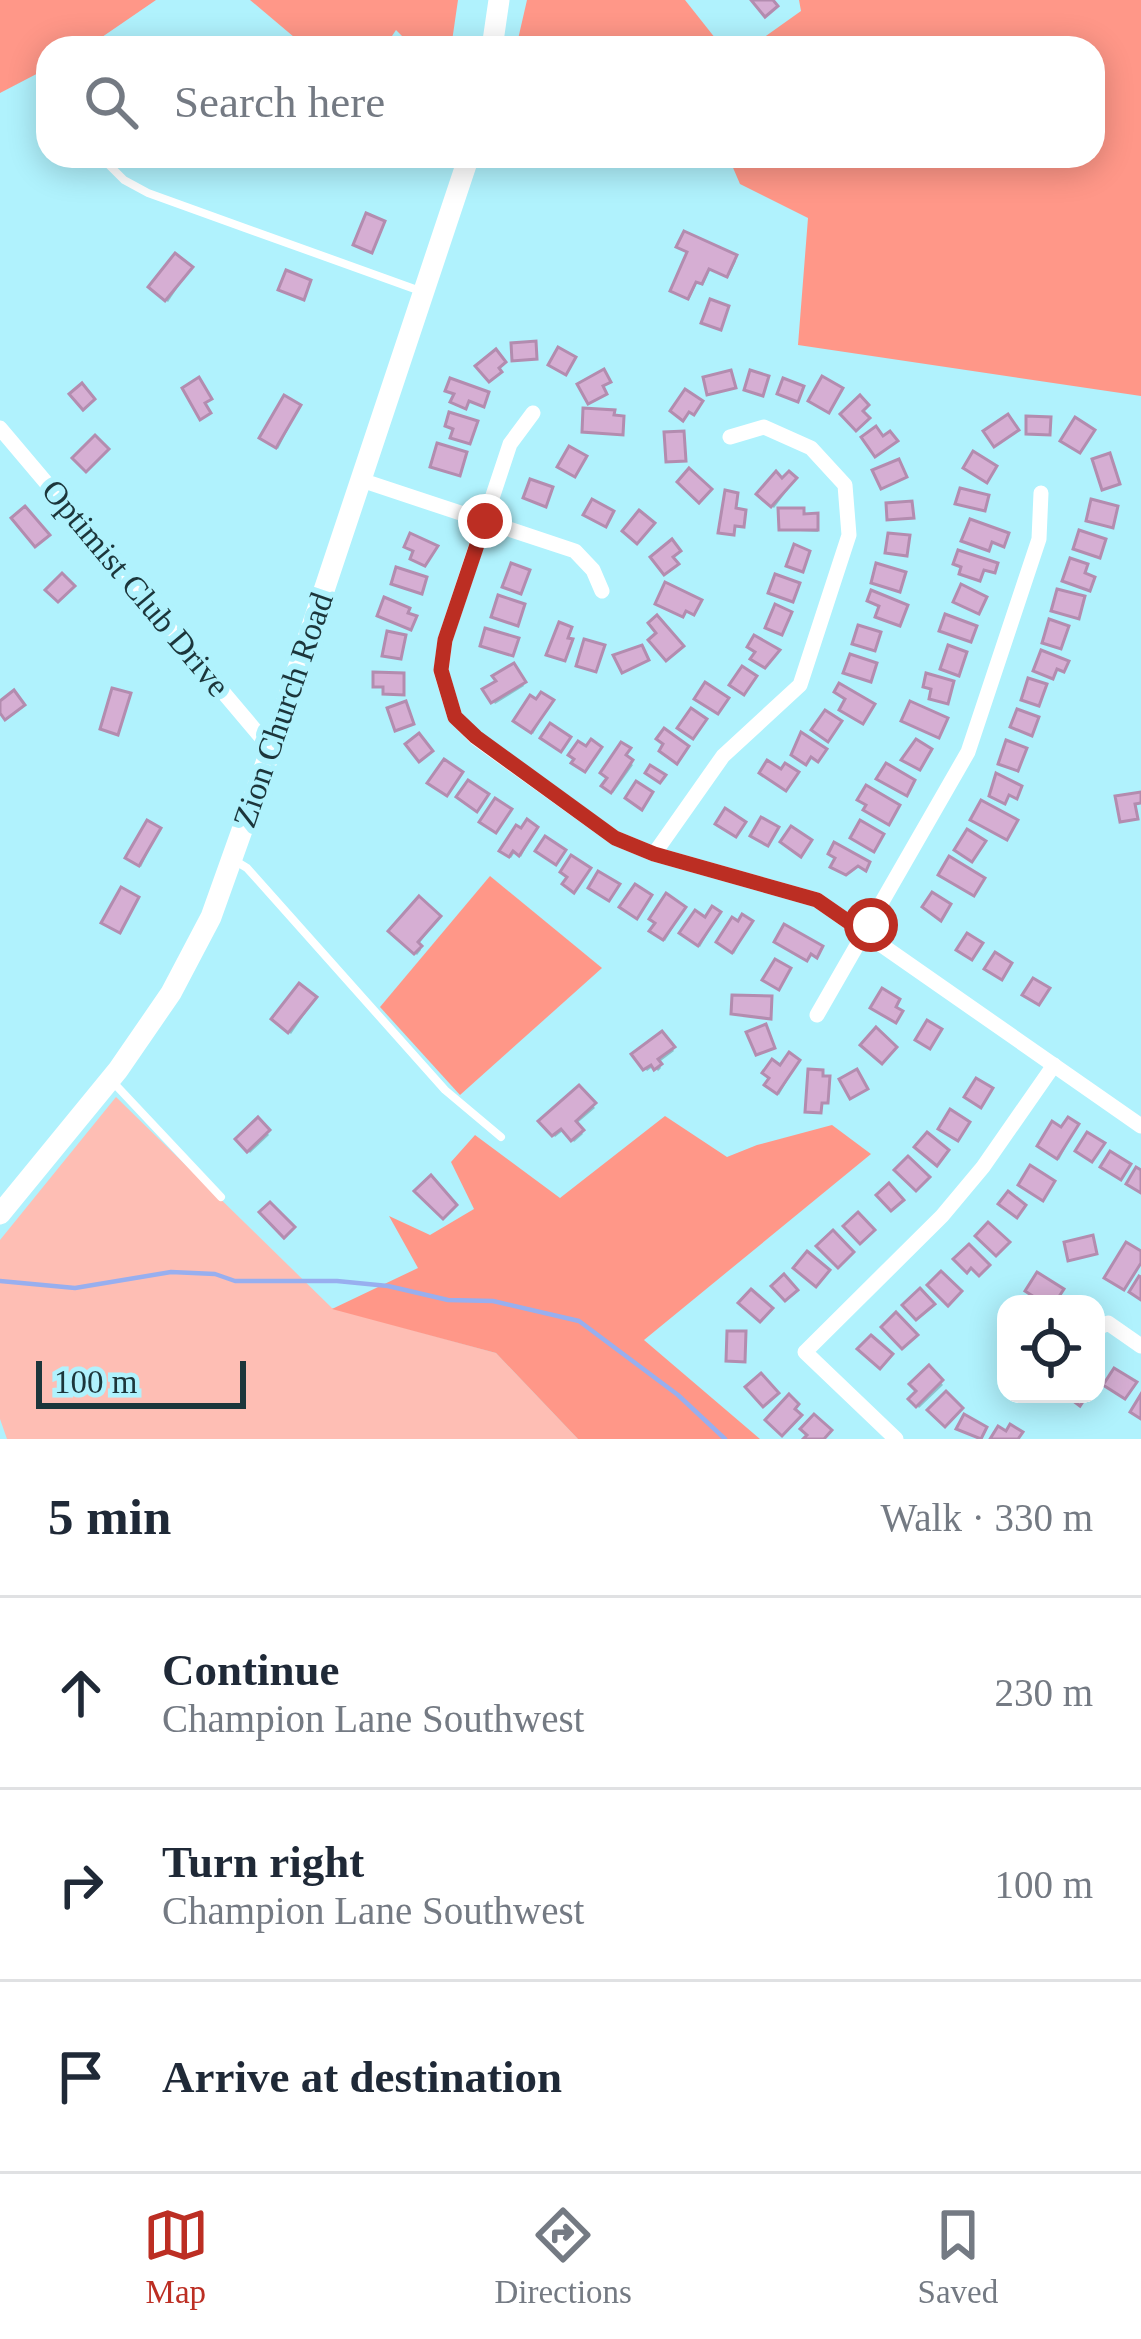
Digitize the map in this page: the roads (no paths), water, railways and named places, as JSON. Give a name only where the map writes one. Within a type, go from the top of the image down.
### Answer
[{"type":"street","points":[[494,36],[499,0]]},
{"type":"street","name":"Zion Church Road","points":[[0,1214],[110,1079],[171,993],[211,917],[465,168]]},
{"type":"street","points":[[533,413],[510,444],[445,640],[441,670],[455,717],[615,838],[654,854],[817,900],[1141,1126]]},
{"type":"street","points":[[654,854],[723,756],[800,685],[850,535],[844,485],[811,448],[764,427],[730,437]]},
{"type":"street","name":"Optimist Club Drive","points":[[0,428],[271,749]]},
{"type":"street","points":[[361,479],[575,551],[593,570],[602,591]]},
{"type":"street","points":[[817,1015],[968,752],[1039,539],[1041,493]]},
{"type":"street","points":[[896,1439],[805,1352],[943,1216],[1054,1065]]},
{"type":"street","points":[[1105,1324],[1141,1346]]},
{"type":"lane","points":[[113,168],[148,193],[424,292]]},
{"type":"lane","points":[[233,859],[247,868],[445,1090],[501,1137]]},
{"type":"lane","points":[[110,1079],[221,1197]]},
{"type":"waterway","points":[[0,1281],[75,1288],[171,1272],[215,1274],[235,1281],[337,1281],[388,1286],[448,1300],[493,1301],[579,1321],[678,1395],[725,1439]]}]
